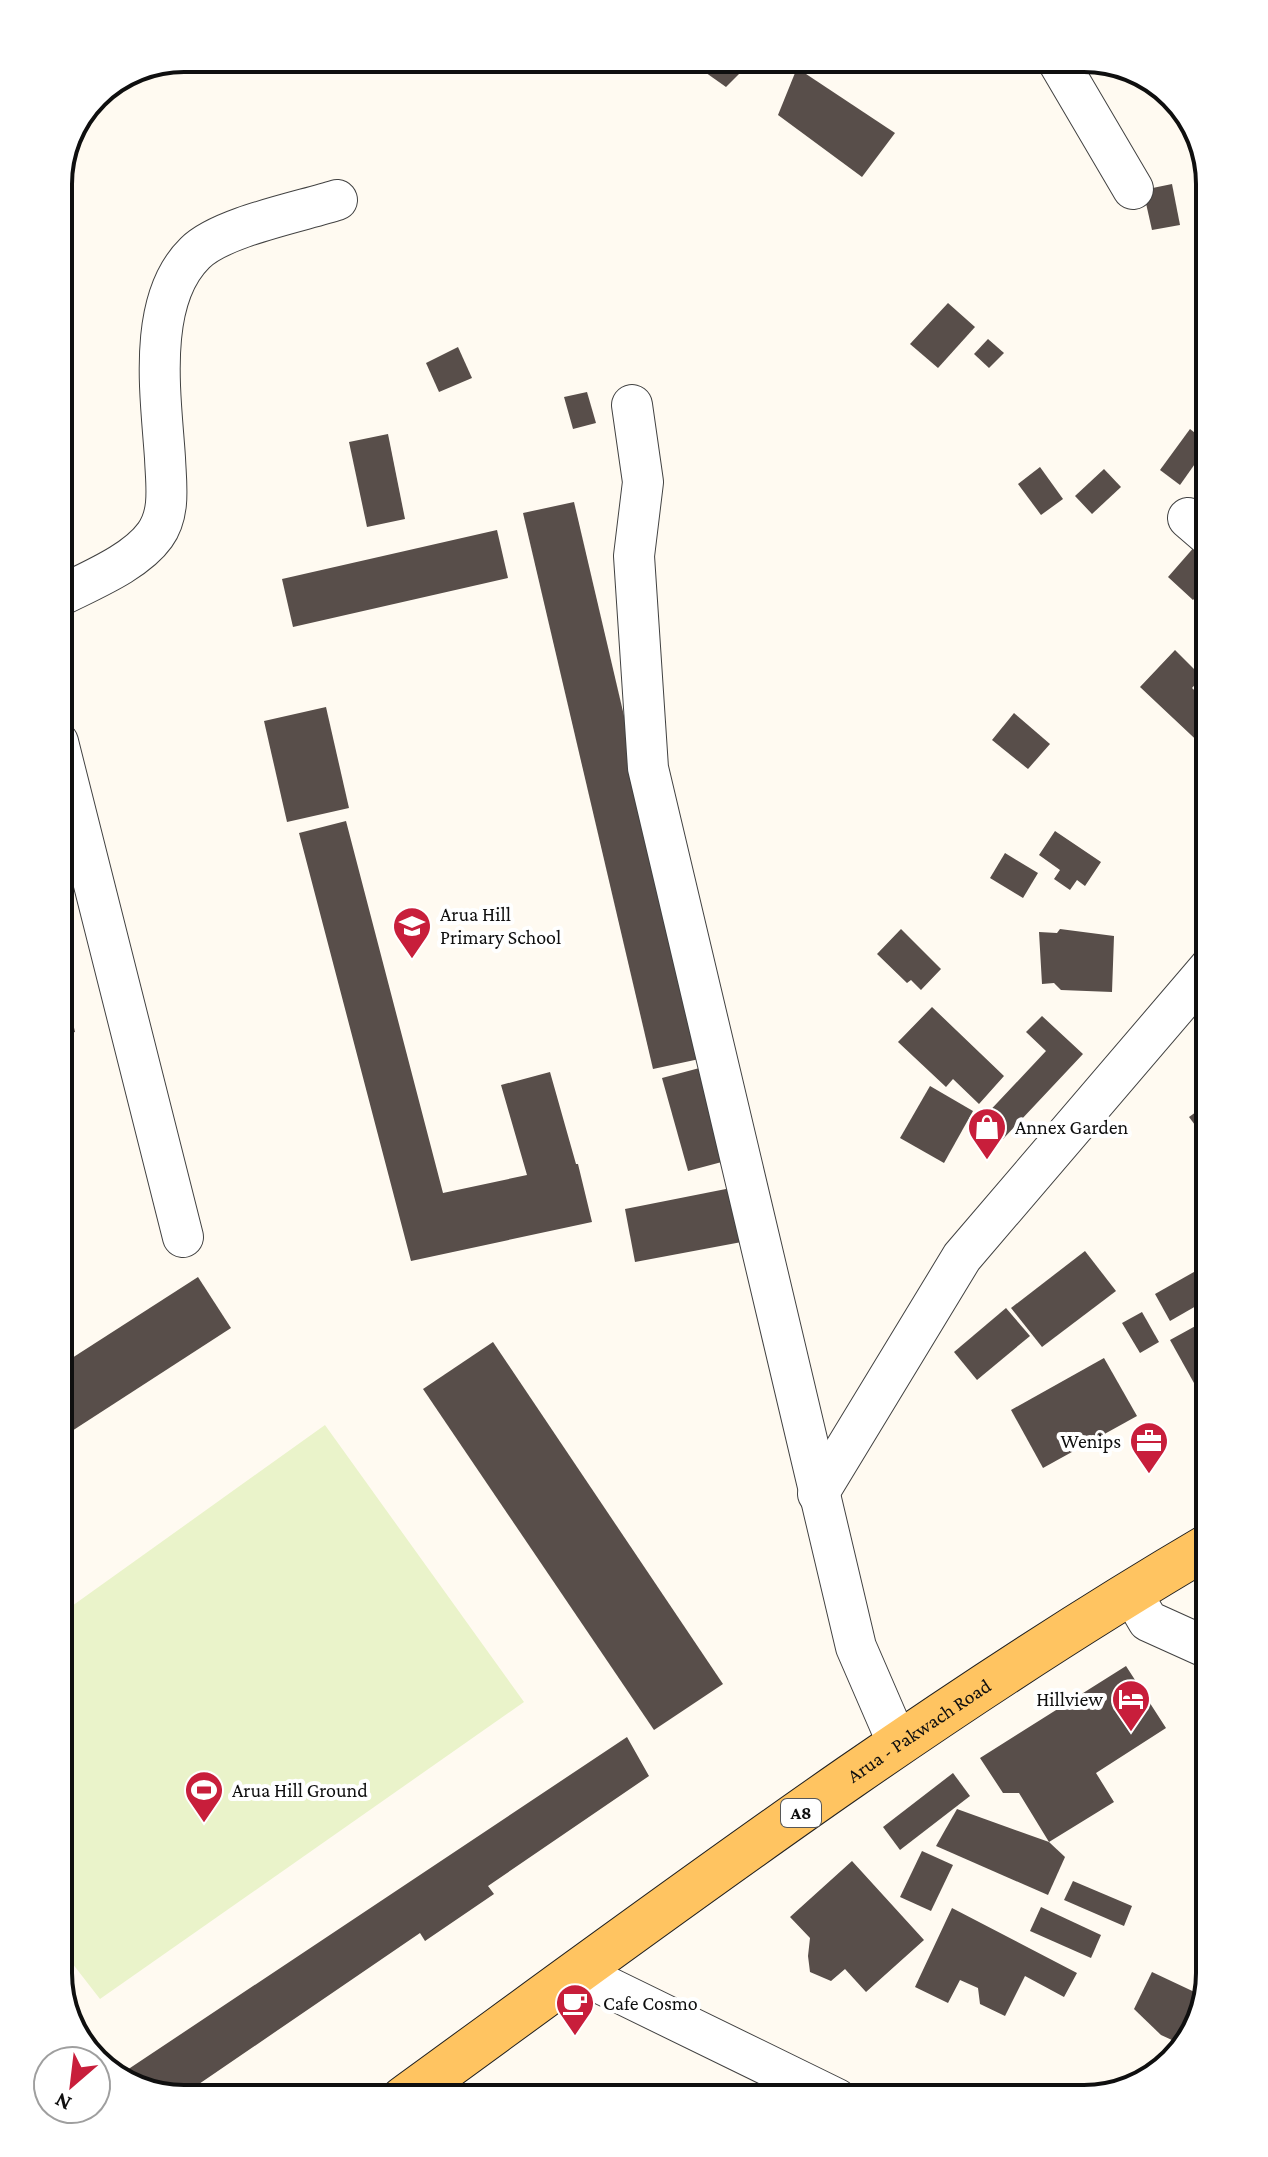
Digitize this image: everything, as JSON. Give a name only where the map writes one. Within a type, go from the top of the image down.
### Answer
[{"type":"main road","name":"Arua - Pakwach Road","points":[[422,2085],[898,1744],[1131,1592],[1196,1553]]},
{"type":"street","points":[[1064,72],[1133,189]]},
{"type":"street","points":[[72,590],[116,568],[153,538],[163,522],[167,493],[160,386],[160,327],[178,278],[194,253],[218,236],[337,200]]},
{"type":"street","points":[[632,405],[643,482],[634,556],[648,768],[856,1647],[898,1744]]},
{"type":"street","points":[[72,797],[183,1237]]},
{"type":"street","points":[[818,1494],[962,1257],[1196,983]]},
{"type":"street","points":[[1131,1592],[1148,1621],[1196,1643]]},
{"type":"street","points":[[577,1972],[808,2085]]},
{"type":"green space","name":"Arua Hill Ground","points":[[325,1425],[524,1702],[100,1999],[72,1963],[72,1606]]},
{"type":"building","points":[[705,72],[741,72],[726,87]]},
{"type":"building","points":[[795,72],[803,72],[895,133],[862,177],[778,115]]},
{"type":"building","points":[[1172,184],[1180,225],[1152,230],[1143,190]]},
{"type":"building","points":[[948,303],[975,327],[938,368],[910,344]]},
{"type":"building","points":[[988,339],[1004,353],[989,368],[974,354]]},
{"type":"building","points":[[458,347],[472,378],[439,392],[426,363]]},
{"type":"building","points":[[587,392],[596,423],[573,429],[564,397]]},
{"type":"building","points":[[1190,429],[1196,434],[1196,462],[1180,485],[1160,470]]},
{"type":"building","points":[[388,434],[405,519],[367,527],[349,442]]},
{"type":"building","points":[[1040,467],[1063,499],[1041,515],[1018,484]]},
{"type":"building","points":[[1104,469],[1121,487],[1092,514],[1075,496]]},
{"type":"building","points":[[574,502],[704,1058],[653,1069],[523,513]]},
{"type":"building","points":[[497,530],[508,578],[293,627],[282,579]]},
{"type":"building","points":[[1196,545],[1196,597],[1193,600],[1168,577]]},
{"type":"building","points":[[1175,650],[1196,671],[1196,684],[1192,688],[1196,692],[1196,740],[1140,687]]},
{"type":"building","points":[[326,707],[349,808],[287,822],[264,721]]},
{"type":"building","points":[[1014,713],[1050,744],[1028,769],[992,740]]},
{"type":"building","points":[[346,821],[443,1193],[527,1175],[501,1085],[550,1072],[592,1222],[411,1261],[299,833]]},
{"type":"building","points":[[1055,831],[1101,862],[1085,886],[1077,880],[1070,890],[1054,879],[1060,870],[1039,855]]},
{"type":"building","points":[[1005,853],[1038,873],[1023,898],[990,878]]},
{"type":"building","points":[[901,929],[941,969],[921,990],[911,980],[907,983],[877,954]]},
{"type":"building","points":[[1060,929],[1114,936],[1112,992],[1061,990],[1054,983],[1042,984],[1039,932],[1057,933]]},
{"type":"building","points":[[932,1007],[1004,1076],[979,1104],[953,1079],[946,1087],[898,1042]]},
{"type":"building","points":[[1042,1016],[1083,1054],[1003,1139],[982,1119],[1046,1051],[1026,1032]]},
{"type":"building","points":[[707,1066],[733,1159],[688,1171],[662,1078]]},
{"type":"building","points":[[930,1086],[973,1111],[944,1163],[900,1138]]},
{"type":"building","points":[[1196,1112],[1196,1126],[1189,1117]]},
{"type":"building","points":[[736,1187],[747,1241],[635,1262],[625,1209]]},
{"type":"building","points":[[1085,1251],[1116,1291],[1042,1347],[1011,1308]]},
{"type":"building","points":[[1196,1271],[1196,1306],[1170,1321],[1155,1294]]},
{"type":"building","points":[[198,1277],[231,1328],[72,1431],[72,1358]]},
{"type":"building","points":[[1006,1308],[1030,1336],[977,1380],[954,1352]]},
{"type":"building","points":[[1142,1312],[1159,1342],[1140,1353],[1122,1323]]},
{"type":"building","points":[[1196,1326],[1196,1382],[1194,1383],[1170,1340]]},
{"type":"building","points":[[493,1342],[723,1684],[654,1730],[423,1389]]},
{"type":"building","points":[[1104,1358],[1137,1416],[1043,1468],[1011,1410]]},
{"type":"building","points":[[1126,1666],[1166,1728],[1096,1773],[1114,1802],[1049,1842],[1019,1793],[1003,1793],[980,1758]]},
{"type":"building","points":[[627,1737],[649,1776],[488,1886],[494,1894],[425,1941],[420,1933],[197,2085],[162,2083],[128,2069]]},
{"type":"building","points":[[953,1773],[970,1796],[900,1850],[883,1827]]},
{"type":"building","points":[[957,1809],[1049,1842],[1065,1857],[1048,1895],[936,1846]]},
{"type":"building","points":[[922,1851],[953,1865],[931,1911],[900,1897]]},
{"type":"building","points":[[852,1861],[924,1940],[866,1992],[845,1969],[831,1981],[810,1972],[810,1938],[790,1917]]},
{"type":"building","points":[[1073,1881],[1132,1906],[1124,1926],[1064,1900]]},
{"type":"building","points":[[1041,1907],[1101,1935],[1091,1958],[1030,1931]]},
{"type":"building","points":[[952,1908],[1077,1973],[1064,1997],[1025,1976],[1005,2016],[980,2004],[978,1988],[960,1980],[948,2003],[915,1987]]},
{"type":"building","points":[[1152,1972],[1194,1992],[1187,2016],[1173,2041],[1161,2035],[1134,2009]]},
{"type":"place","name":"Arua Hill Primary School","points":[[412,960]]},
{"type":"place","name":"Annex Garden","points":[[987,1161]]},
{"type":"place","name":"Wenips","points":[[1149,1475]]},
{"type":"place","name":"Hillview","points":[[1131,1733]]},
{"type":"place","name":"Arua Hill Ground","points":[[204,1824]]},
{"type":"place","name":"Cafe Cosmo","points":[[575,2037]]}]
